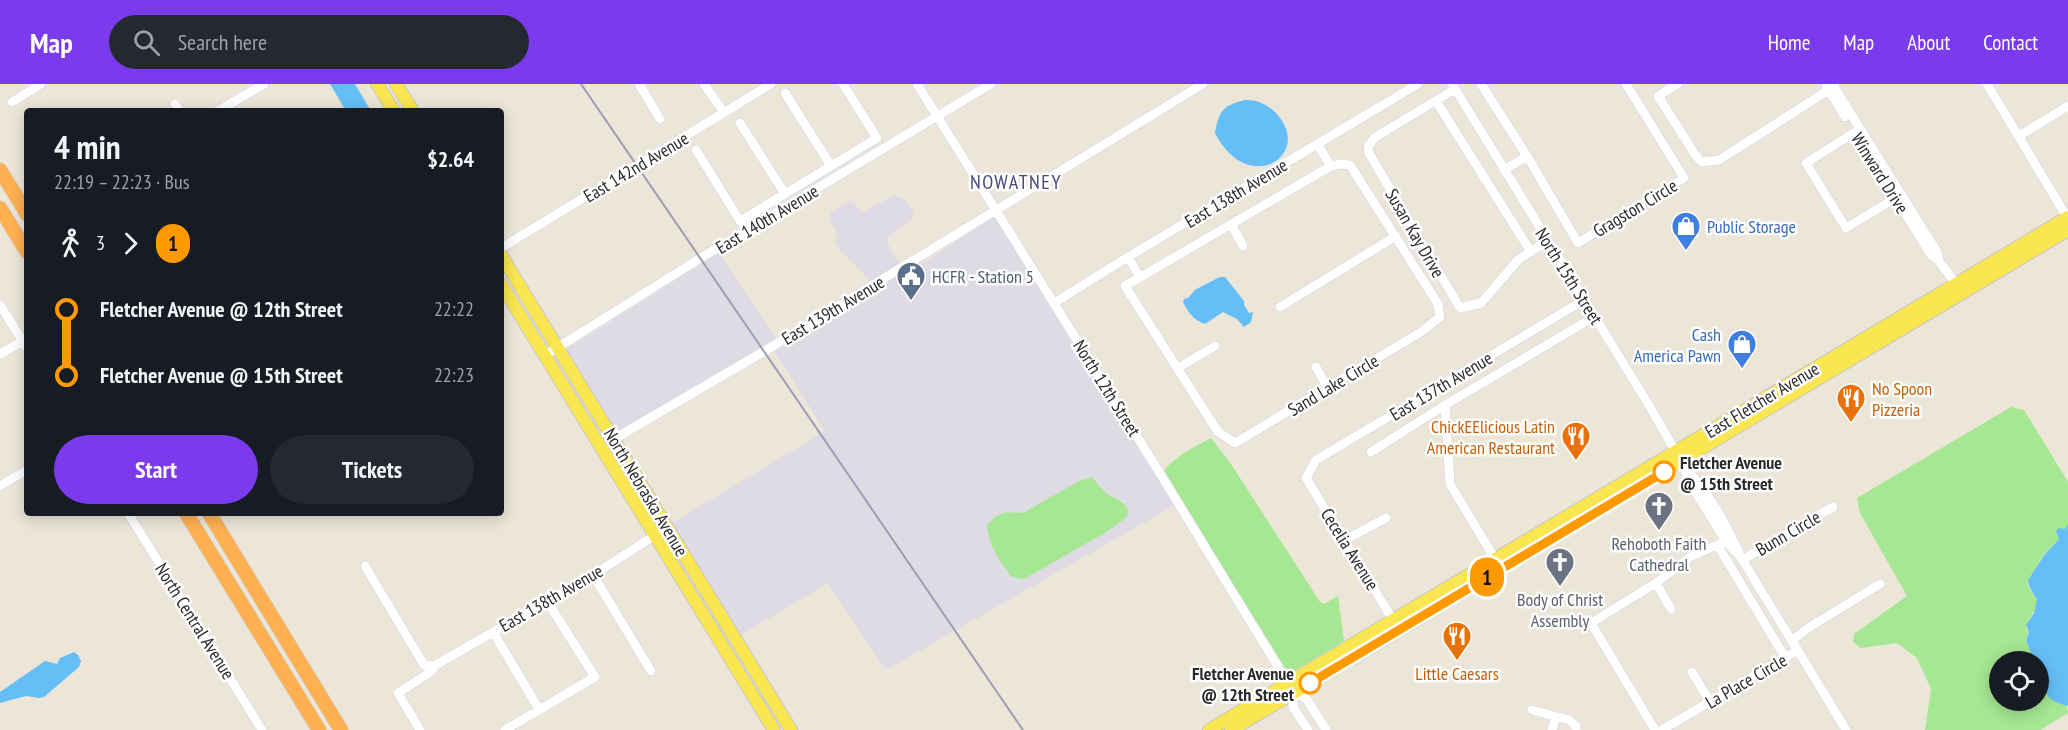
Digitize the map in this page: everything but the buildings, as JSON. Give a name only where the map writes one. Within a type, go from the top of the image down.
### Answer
[{"type":"highway","points":[[0,170],[24,209]]},
{"type":"highway","points":[[0,208],[24,247]]},
{"type":"highway","points":[[188,516],[318,730]]},
{"type":"highway","points":[[211,516],[341,730]]},
{"type":"main road","points":[[377,84],[392,108]]},
{"type":"main road","points":[[396,84],[411,108]]},
{"type":"main road","name":"East Fletcher Avenue","points":[[1230,730],[1394,620],[1681,461],[1810,378],[1962,287],[2068,218]]},
{"type":"main road","name":"East Fletcher Avenue","points":[[1962,287],[2068,230]]},
{"type":"main road","name":"North Nebraska Avenue","points":[[504,260],[790,730]]},
{"type":"main road","name":"North Nebraska Avenue","points":[[504,290],[774,730]]},
{"type":"main road","points":[[552,368],[565,360]]},
{"type":"main road","name":"East Fletcher Avenue","points":[[1209,730],[1290,688],[1336,669],[1498,563]]},
{"type":"main road","points":[[682,580],[716,619],[730,643],[744,651]]},
{"type":"main road","points":[[1336,669],[1350,653],[1377,637],[1394,620]]},
{"type":"main road","points":[[742,679],[752,680],[781,723],[790,730]]},
{"type":"street","points":[[12,102],[41,84]]},
{"type":"street","points":[[223,108],[264,84]]},
{"type":"street","points":[[639,84],[660,119]]},
{"type":"street","points":[[704,84],[724,113]]},
{"type":"street","name":"East 142nd Avenue","points":[[504,246],[771,84]]},
{"type":"street","points":[[740,221],[877,138],[843,84]]},
{"type":"street","name":"North 12th Street","points":[[917,84],[1290,688]]},
{"type":"street","name":"East 140th Avenue","points":[[544,356],[699,259],[992,84]]},
{"type":"street","name":"East 139th Avenue","points":[[614,439],[997,211],[1203,84]]},
{"type":"street","name":"East 138th Avenue","points":[[1054,303],[1418,84]]},
{"type":"street","name":"Gragston Circle","points":[[1481,84],[1578,243],[1684,178],[1626,84]]},
{"type":"street","points":[[1678,84],[1658,96],[1702,162],[1719,160],[1831,86]]},
{"type":"street","points":[[1987,84],[2068,218]]},
{"type":"street","name":"Susan Kay Drive","points":[[1454,86],[1436,101],[1374,138],[1368,147],[1369,153],[1460,308],[1481,303],[1520,259],[1547,241]]},
{"type":"street","name":"North 15th Street","points":[[1454,86],[1681,461],[1697,481],[1733,540],[1740,557],[1793,640],[1845,730]]},
{"type":"street","name":"Winward Drive","points":[[1831,86],[1898,196],[1937,252],[1940,261],[1962,287]]},
{"type":"street","points":[[785,93],[831,166]]},
{"type":"street","points":[[1436,101],[1531,252]]},
{"type":"street","points":[[2019,136],[2068,106]]},
{"type":"street","points":[[740,123],[785,194]]},
{"type":"street","points":[[1858,130],[1806,162],[1846,228],[1898,196]]},
{"type":"street","points":[[1128,257],[1140,277],[1330,166],[1317,144]]},
{"type":"street","points":[[696,150],[740,221],[753,228],[756,211]]},
{"type":"street","points":[[1504,170],[1527,156]]},
{"type":"street","name":"Sand Lake Circle","points":[[1140,277],[1125,286],[1218,432],[1235,443],[1422,332],[1440,317],[1438,304],[1350,165],[1330,166]]},
{"type":"street","points":[[1231,224],[1243,246]]},
{"type":"street","points":[[1280,307],[1396,236]]},
{"type":"street","name":"East 137th Avenue","points":[[1306,478],[1316,460],[1584,300]]},
{"type":"street","points":[[0,305],[24,342]]},
{"type":"street","points":[[1371,452],[1445,405],[1594,317]]},
{"type":"street","points":[[0,354],[24,344]]},
{"type":"street","points":[[1178,368],[1215,346]]},
{"type":"street","points":[[1316,367],[1327,387]]},
{"type":"street","points":[[1445,405],[1450,484],[1498,563]]},
{"type":"street","name":"North 15th Street","points":[[1681,461],[1722,544],[1740,557]]},
{"type":"street","points":[[0,486],[24,472]]},
{"type":"street","name":"Cecelia Avenue","points":[[1306,478],[1394,620]]},
{"type":"street","name":"Bunn Circle","points":[[1740,557],[1833,507]]},
{"type":"street","name":"North Central Avenue","points":[[130,516],[262,730]]},
{"type":"street","points":[[1345,540],[1386,518]]},
{"type":"street","name":"East 138th Avenue","points":[[420,730],[398,693],[432,672],[434,666],[592,575],[668,527]]},
{"type":"street","points":[[1655,730],[1591,623],[1656,583],[1690,557],[1722,544],[1785,657]]},
{"type":"street","points":[[365,566],[424,665],[434,666]]},
{"type":"street","points":[[592,575],[651,671]]},
{"type":"street","points":[[1656,583],[1671,609]]},
{"type":"street","points":[[1793,640],[1808,628],[1880,584]]},
{"type":"street","points":[[505,730],[595,676],[548,601]]},
{"type":"street","points":[[493,632],[539,709]]},
{"type":"street","name":"La Place Circle","points":[[1662,730],[1798,650]]},
{"type":"street","points":[[1692,672],[1710,702]]},
{"type":"street","points":[[1290,688],[1293,707],[1308,730]]},
{"type":"street","points":[[1290,688],[1306,698],[1326,730]]},
{"type":"street","points":[[1532,710],[1569,720],[1576,726],[1576,730]]},
{"type":"street","points":[[1552,730],[1556,717]]},
{"type":"shaded area","points":[[894,195],[905,200],[913,210],[913,217],[886,240],[900,264],[871,282],[835,244],[837,234],[830,213],[851,201],[863,212]]},
{"type":"shaded area","points":[[996,216],[1175,505],[886,670],[828,583],[739,636],[670,524],[825,431],[774,351],[904,272],[906,274]],"holes":[[[1079,481],[1097,481],[1105,493],[1123,501],[1127,517],[1108,531],[1024,579],[1012,577],[1006,512],[1023,513]]]},
{"type":"shaded area","points":[[719,253],[777,339],[615,434],[564,351]]},
{"type":"green space","points":[[2011,407],[2024,410],[2068,482],[2068,524],[2065,529],[2058,529],[2056,532],[2059,539],[2045,553],[2028,580],[2028,586],[2037,600],[2026,630],[2029,633],[2026,640],[2030,651],[1989,651],[1989,711],[2049,711],[2049,695],[2055,701],[2067,706],[2068,713],[2040,730],[1925,730],[1931,689],[1917,658],[1897,643],[1861,648],[1853,642],[1854,634],[1907,596],[1860,513],[1857,498]]},
{"type":"green space","points":[[1211,438],[1231,464],[1320,602],[1324,604],[1338,596],[1344,641],[1289,674],[1163,472],[1179,457]]},
{"type":"green space","points":[[1091,477],[1105,492],[1125,505],[1128,509],[1127,517],[1108,531],[1024,579],[1012,577],[992,546],[987,525],[995,517],[1006,512],[1023,513],[1079,481]]},
{"type":"water","points":[[330,84],[355,84],[369,108],[344,108]]},
{"type":"water","points":[[1245,100],[1256,101],[1273,110],[1287,132],[1287,146],[1281,156],[1271,164],[1258,166],[1243,163],[1228,152],[1215,133],[1223,110]]},
{"type":"water","points":[[1220,277],[1225,277],[1244,301],[1249,313],[1253,312],[1251,322],[1244,327],[1237,319],[1223,312],[1205,324],[1192,316],[1183,302],[1195,290]]},
{"type":"water","points":[[2068,524],[2067,706],[2049,697],[2049,651],[2030,651],[2026,640],[2029,633],[2026,625],[2034,613],[2037,600],[2028,580],[2045,554],[2059,539],[2056,532],[2058,528],[2065,529]]},
{"type":"water","points":[[74,652],[81,661],[79,667],[44,697],[26,696],[0,703],[0,692],[45,661],[57,664],[60,658]]},
{"type":"railway","points":[[581,84],[1023,730]]},
{"type":"bus line","name":"1","points":[[1310,683],[1664,472]]},
{"type":"place","name":"Public Storage","points":[[1686,252]]},
{"type":"place","name":"HCFR - Station 5","points":[[911,302]]},
{"type":"place","name":"Cash America Pawn","points":[[1742,370]]},
{"type":"place","name":"No Spoon Pizzeria","points":[[1851,424]]},
{"type":"place","name":"ChickEElicious Latin American Restaurant","points":[[1576,462]]},
{"type":"place","name":"Fletcher Avenue @ 15th Street","points":[[1664,472]]},
{"type":"place","name":"Rehoboth Faith Cathedral","points":[[1659,532]]},
{"type":"place","name":"Body of Christ Assembly","points":[[1560,588]]},
{"type":"place","name":"Little Caesars","points":[[1457,662]]},
{"type":"place","name":"Fletcher Avenue @ 12th Street","points":[[1310,683]]},
{"type":"district","name":"NOWATNEY","points":[[1016,182]]}]
